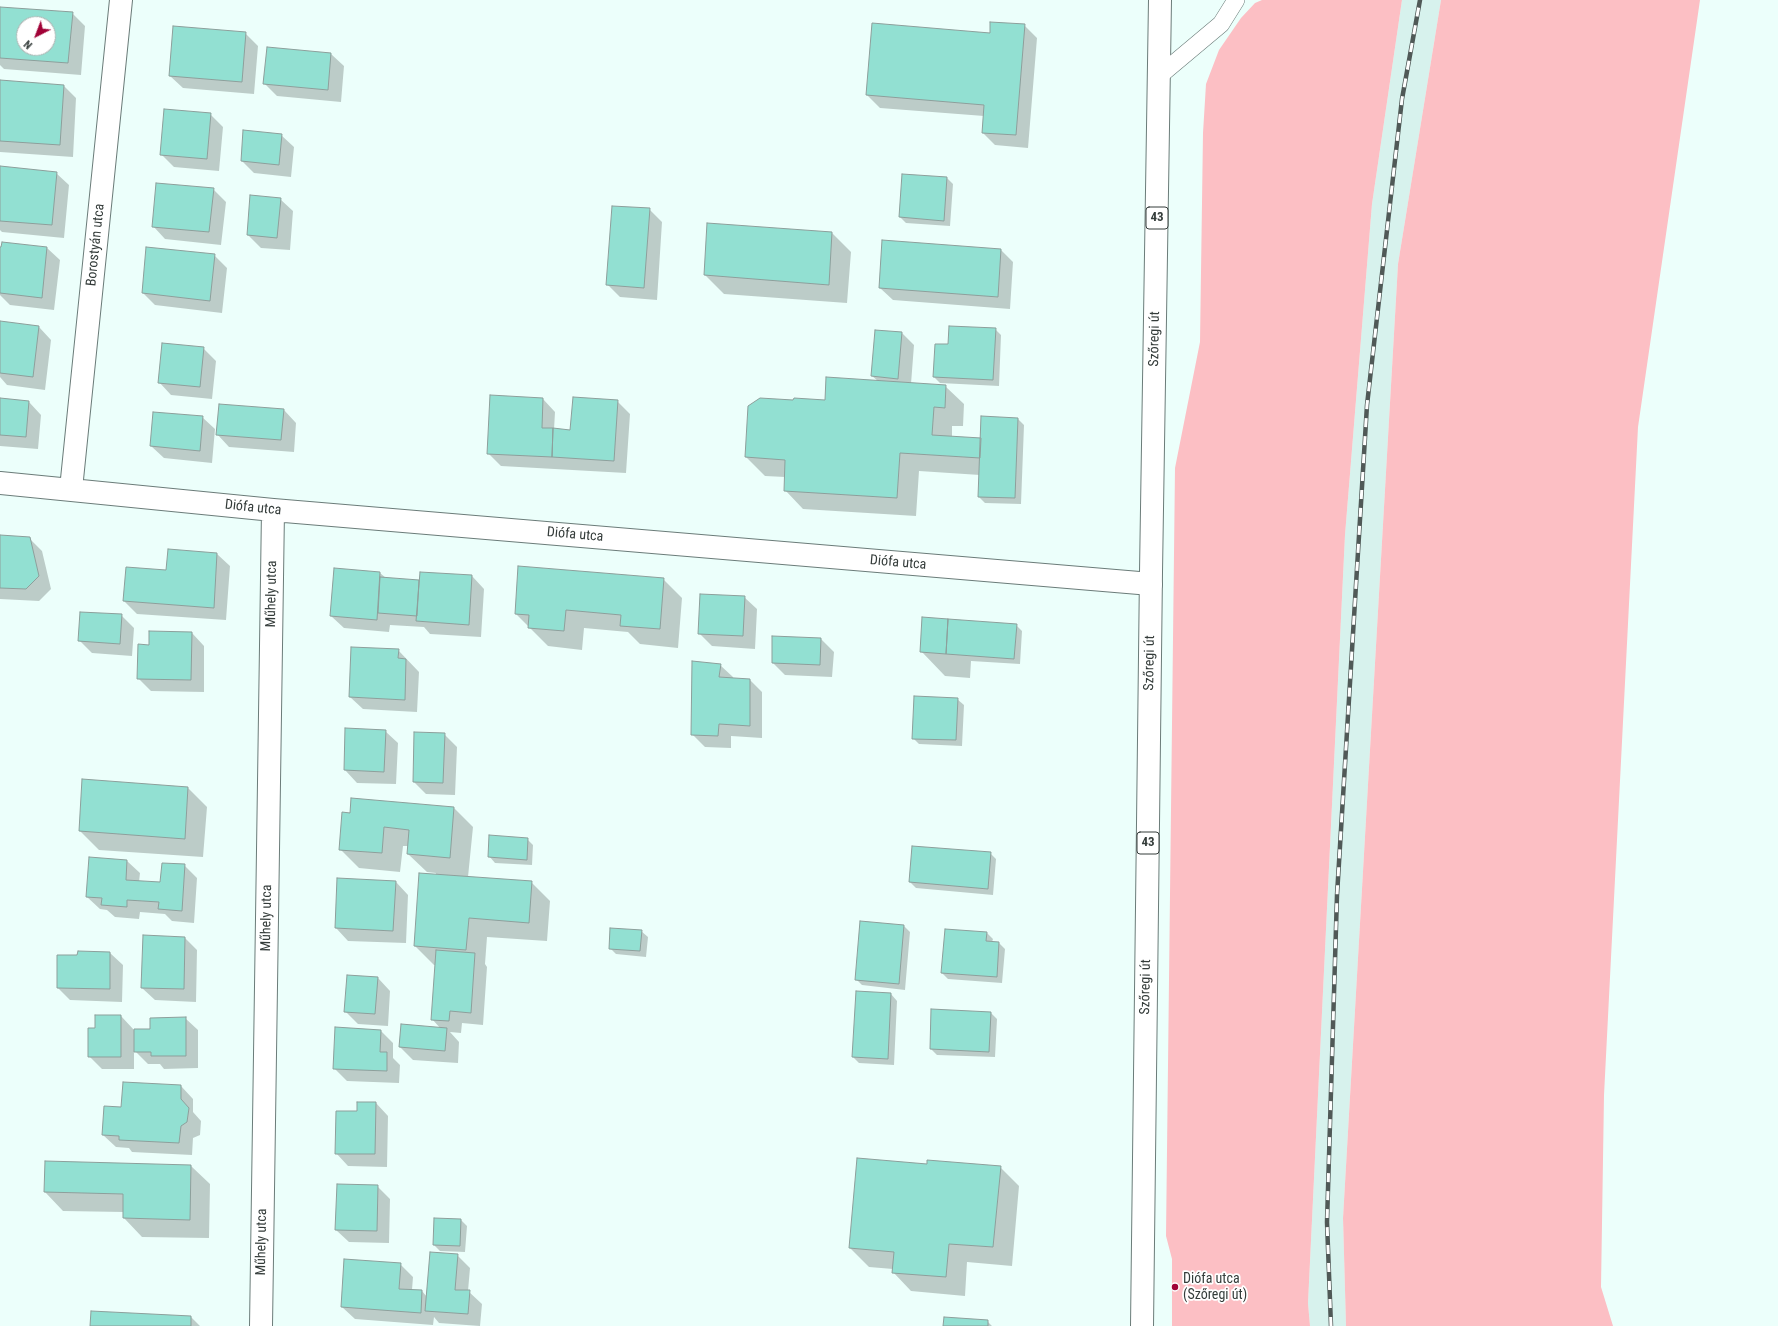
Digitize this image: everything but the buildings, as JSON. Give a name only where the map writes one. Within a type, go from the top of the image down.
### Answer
[{"type":"street","name":"Borostyán utca","points":[[72,489],[121,0]]},
{"type":"street","name":"Szőregi út","points":[[1142,1326],[1160,0]]},
{"type":"street","name":"Diófa utca","points":[[0,483],[273,510],[1151,584]]},
{"type":"street","name":"Műhely utca","points":[[261,1326],[273,510]]},
{"type":"lane","points":[[1159,76],[1221,24],[1236,0]]},
{"type":"shaded area","points":[[1262,0],[1402,0],[1372,204],[1345,535],[1308,1303],[1310,1326],[1172,1326],[1172,1259],[1166,1236],[1175,468],[1200,342],[1203,133],[1206,84],[1219,50],[1241,18],[1255,3]]},
{"type":"shaded area","points":[[1402,0],[1441,0],[1398,264],[1343,1218],[1346,1326],[1310,1326],[1308,1303],[1345,535],[1372,204]]},
{"type":"shaded area","points":[[1441,0],[1700,0],[1638,427],[1604,1095],[1601,1287],[1613,1326],[1346,1326],[1343,1218],[1398,264]]},
{"type":"railway","points":[[1331,1326],[1327,1222],[1337,895],[1367,405],[1402,99],[1420,0]]},
{"type":"place","name":"Diófa utca (Szőregi út)","points":[[1175,1287]]}]
